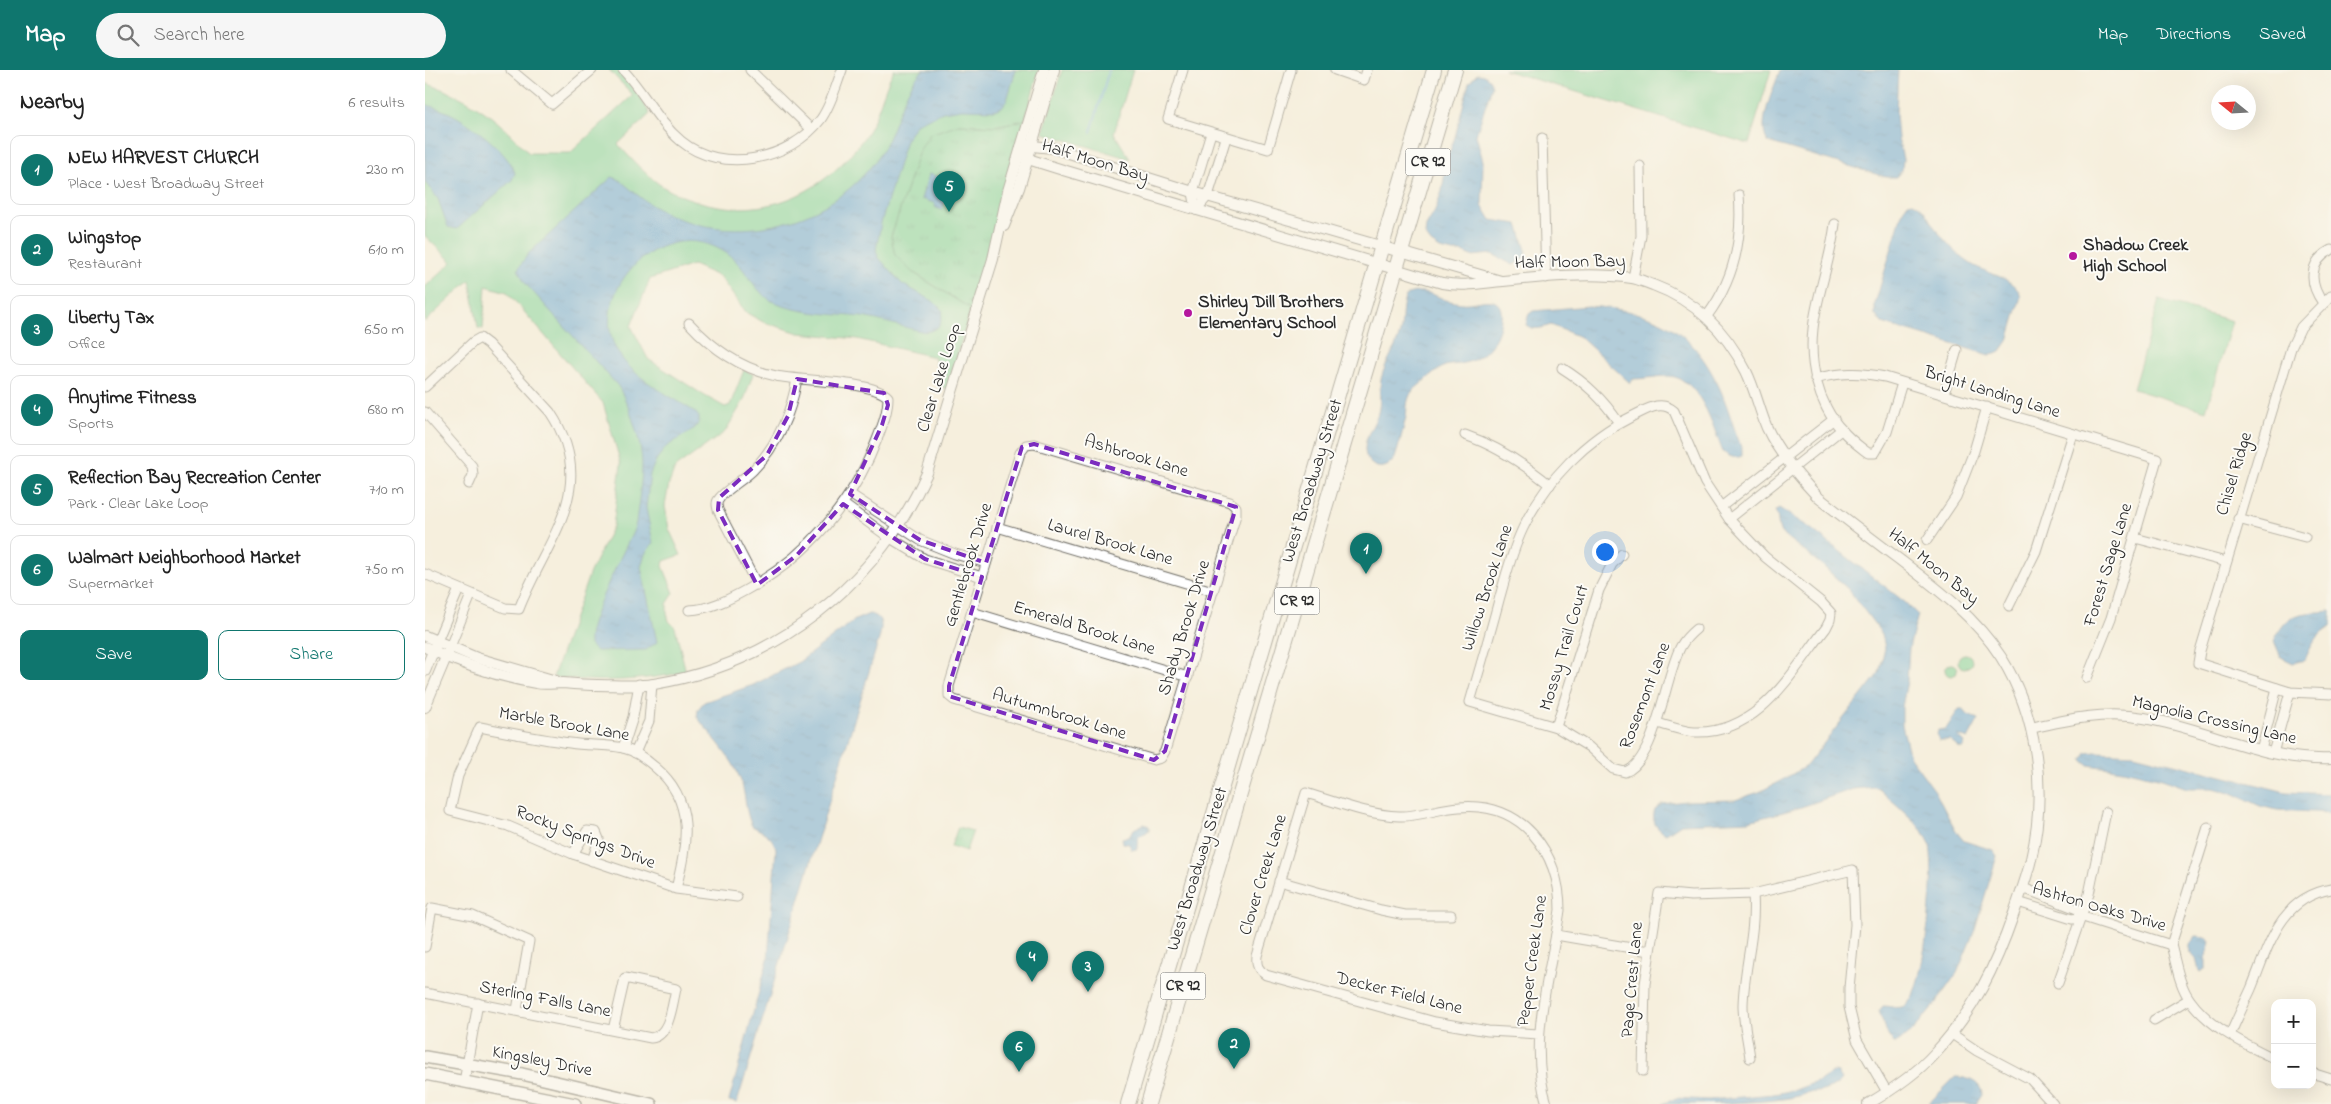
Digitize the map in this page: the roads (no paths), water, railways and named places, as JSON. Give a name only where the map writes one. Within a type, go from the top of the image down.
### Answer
[{"type":"main road","name":"West Broadway Street","points":[[1128,1104],[1434,70]]},
{"type":"main road","name":"West Broadway Street","points":[[1148,1104],[1455,70]]},
{"type":"main road","points":[[1408,156],[1418,157],[1424,152],[1443,110]]},
{"type":"main road","name":"Kingsley Drive","points":[[425,1057],[580,1087],[651,1104]]},
{"type":"main road","name":"Kingsley Drive","points":[[425,1074],[575,1104]]},
{"type":"main road","points":[[575,1104],[580,1087]]},
{"type":"street","points":[[511,70],[552,104],[592,70]]},
{"type":"street","points":[[623,70],[669,129],[683,142],[707,154],[734,160],[767,156],[783,150],[811,130],[821,119],[842,70]]},
{"type":"street","points":[[751,70],[811,130]]},
{"type":"street","name":"Clear Lake Loop","points":[[1000,234],[1009,218],[1028,159],[1026,147],[1044,70]]},
{"type":"street","name":"Clear Lake Loop","points":[[652,684],[712,669],[769,646],[827,607],[868,566],[891,538],[914,500],[938,442],[1000,234],[1003,210],[1054,70]]},
{"type":"street","points":[[1183,70],[1168,119],[1225,138],[1269,149],[1291,70]]},
{"type":"street","points":[[1335,70],[1364,80],[1367,70]]},
{"type":"street","points":[[1196,210],[1193,192],[1211,133]]},
{"type":"street","points":[[1196,210],[1207,196],[1225,138]]},
{"type":"street","points":[[1542,138],[1546,278]]},
{"type":"street","name":"Half Moon Bay","points":[[1026,147],[1053,148],[1193,192],[1501,281]]},
{"type":"street","name":"Half Moon Bay","points":[[1028,159],[1305,243],[1457,286],[1546,278],[1591,276],[1633,278],[1669,291],[1707,316],[1725,337],[1747,372],[1768,429],[1785,458],[1819,498],[1943,592],[1977,625],[2012,677],[2031,728],[2038,780],[2038,816],[2031,859],[2023,888],[1989,978],[1953,1034],[1933,1056],[1887,1092],[1867,1104]]},
{"type":"street","points":[[1633,278],[1641,236],[1640,166]]},
{"type":"street","points":[[1707,316],[1717,302],[1736,259],[1741,216],[1739,195]]},
{"type":"street","points":[[1835,224],[1830,256],[1812,322],[1810,352],[1820,394],[1841,430],[1868,453],[1875,453],[1887,432],[1902,382]]},
{"type":"street","points":[[1305,243],[1310,226]]},
{"type":"street","points":[[2323,303],[2315,292],[2312,275],[2315,263],[2331,250]]},
{"type":"street","name":"Chisel Ridge","points":[[2277,688],[2198,663],[2200,650],[2238,519],[2291,348],[2301,327],[2331,296]]},
{"type":"street","points":[[689,323],[715,347],[739,362],[762,372],[797,380],[863,387],[884,393],[888,397],[882,425],[874,447],[850,494],[826,526],[802,551],[757,584],[711,606],[689,610]]},
{"type":"street","points":[[425,387],[473,342],[480,338],[488,344],[550,412],[564,437],[570,463],[571,490],[563,519],[519,609],[505,608],[425,574]]},
{"type":"street","points":[[1944,394],[1957,350]]},
{"type":"street","points":[[1562,368],[1600,396],[1619,423]]},
{"type":"street","name":"Bright Landing Lane","points":[[1815,379],[1840,372],[1856,372],[1902,382],[2157,459]]},
{"type":"street","points":[[757,584],[718,510],[717,503],[719,498],[739,484],[767,455],[788,416],[797,380]]},
{"type":"street","name":"Willow Brook Lane","points":[[1556,727],[1471,702],[1518,540],[1533,511],[1550,486],[1574,458],[1619,423],[1657,405],[1667,406],[1674,411],[1694,461],[1721,507]]},
{"type":"street","points":[[1927,540],[1960,488],[1974,451],[1987,407]]},
{"type":"street","points":[[425,412],[472,466],[473,475],[469,484]]},
{"type":"street","points":[[1657,723],[1680,730],[1707,732],[1720,730],[1748,719],[1772,698],[1826,628],[1831,614],[1821,602],[1765,558],[1721,507],[1834,419]]},
{"type":"street","points":[[1729,518],[1841,430]]},
{"type":"street","points":[[2009,606],[2036,551],[2073,434]]},
{"type":"street","points":[[1465,435],[1478,439],[1514,458],[1550,486]]},
{"type":"street","name":"Ashbrook Lane","points":[[1026,445],[1033,444],[1052,449],[1230,502],[1236,507]]},
{"type":"street","name":"Gentlebrook Drive","points":[[949,696],[949,686],[1019,454],[1026,445]]},
{"type":"street","name":"Forest Sage Lane","points":[[2087,678],[2111,618],[2157,459]]},
{"type":"street","points":[[850,494],[920,540],[986,564]]},
{"type":"street","points":[[843,504],[891,538],[925,558],[982,577]]},
{"type":"street","name":"Shady Brook Drive","points":[[1161,758],[1165,751],[1188,677],[1236,515],[1236,507]]},
{"type":"street","points":[[2238,519],[2305,536]]},
{"type":"street","name":"Laurel Brook Lane","points":[[997,527],[1213,591]]},
{"type":"street","points":[[2135,538],[2226,562]]},
{"type":"street","name":"Mossy Trail Court","points":[[1556,727],[1599,590],[1613,564],[1623,554]]},
{"type":"street","points":[[425,671],[432,646],[459,589]]},
{"type":"street","points":[[425,707],[471,595]]},
{"type":"street","name":"Emerald Brook Lane","points":[[972,612],[1188,677]]},
{"type":"street","name":"Rosemont Lane","points":[[1556,727],[1589,747],[1613,768],[1625,772],[1633,768],[1640,760],[1657,723],[1676,656],[1681,645],[1696,629]]},
{"type":"street","points":[[425,636],[432,646],[519,679],[538,684],[652,684],[649,721],[635,753]]},
{"type":"street","points":[[623,748],[633,717],[639,684]]},
{"type":"street","points":[[2261,750],[2277,688],[2291,692],[2331,694]]},
{"type":"street","points":[[2273,753],[2291,692]]},
{"type":"street","name":"Autumnbrook Lane","points":[[949,696],[954,700],[1154,760],[1161,758]]},
{"type":"street","name":"Magnolia Crossing Lane","points":[[2031,728],[2082,717],[2129,716],[2167,723],[2291,757],[2331,759]]},
{"type":"street","name":"Marble Brook Lane","points":[[449,811],[458,776],[480,727],[548,740],[623,748],[635,753],[662,772],[675,789],[685,813],[685,852],[676,889]]},
{"type":"street","name":"Pepper Creek Lane","points":[[1306,793],[1374,813],[1401,816],[1459,807],[1486,808],[1521,824],[1540,842],[1555,869],[1560,895],[1556,935],[1539,1034],[1541,1071],[1547,1104]]},
{"type":"street","name":"Clover Creek Lane","points":[[1257,966],[1257,956],[1306,793]]},
{"type":"street","name":"Rocky Springs Drive","points":[[449,811],[508,826],[573,854],[676,889],[737,897]]},
{"type":"street","points":[[2058,983],[2083,917],[2106,812]]},
{"type":"street","points":[[2209,827],[2171,945],[2178,973],[2189,999],[2209,1020],[2271,1057]]},
{"type":"street","points":[[573,854],[587,831],[596,832],[599,839],[592,861]]},
{"type":"street","points":[[1750,1058],[1743,1007],[1746,968],[1752,942],[1753,894],[1853,870],[1855,924],[1849,1007],[1857,1040],[1887,1092]]},
{"type":"street","points":[[1279,881],[1405,915],[1451,915]]},
{"type":"street","points":[[2023,888],[2077,909],[2083,917]]},
{"type":"street","points":[[2230,1034],[2251,989],[2270,940],[2295,906],[2308,897],[2331,890]]},
{"type":"street","name":"Page Crest Lane","points":[[1643,1071],[1644,1006],[1649,952],[1659,893],[1691,896],[1753,894]]},
{"type":"street","name":"Ashton Oaks Drive","points":[[2018,902],[2073,919],[2083,917],[2171,945]]},
{"type":"street","points":[[425,947],[432,908],[473,916],[529,941],[517,1010]]},
{"type":"street","points":[[1556,935],[1649,952]]},
{"type":"street","name":"Decker Field Lane","points":[[1257,966],[1266,975],[1406,1016],[1488,1031],[1539,1034]]},
{"type":"street","name":"Sterling Falls Lane","points":[[425,993],[517,1010],[648,1038],[659,1037],[665,1029],[676,989],[625,978],[613,1030]]},
{"type":"street","points":[[2154,1020],[2189,999]]},
{"type":"street","points":[[464,1082],[478,1003]]},
{"type":"street","points":[[1953,1034],[1977,1051],[2030,1079],[2053,1104]]},
{"type":"street","points":[[2316,1073],[2331,1078]]},
{"type":"water","points":[[923,70],[1016,70],[1007,100],[1002,107],[994,110],[962,109],[943,112],[916,124],[906,140],[881,223],[876,250],[879,258],[902,284],[933,301],[943,311],[938,327],[924,332],[869,318],[810,312],[780,305],[763,294],[734,259],[726,253],[708,244],[689,241],[670,244],[653,251],[638,262],[625,277],[615,294],[610,313],[610,331],[615,347],[624,361],[650,384],[695,412],[699,417],[699,422],[695,428],[666,447],[656,460],[650,474],[646,508],[653,543],[645,554],[641,567],[657,642],[646,650],[596,651],[589,642],[593,620],[636,523],[642,471],[640,445],[630,413],[618,386],[525,283],[518,269],[528,254],[612,177],[618,179],[654,207],[682,220],[712,227],[743,229],[774,225],[803,216],[830,202],[855,184],[876,160],[889,138],[903,101],[915,79]]},
{"type":"water","points":[[1780,70],[1898,70],[1896,114],[1898,138],[1903,159],[1902,170],[1896,177],[1886,177],[1768,142],[1765,135],[1765,117]]},
{"type":"water","points":[[1477,74],[1487,77],[1492,86],[1476,135],[1483,161],[1482,205],[1491,220],[1518,224],[1526,250],[1524,259],[1513,265],[1492,254],[1471,256],[1462,252],[1440,249],[1431,243],[1425,235],[1426,226],[1435,211],[1442,191],[1447,159],[1455,137],[1469,83]]},
{"type":"water","points":[[425,104],[456,116],[476,129],[504,155],[515,173],[512,180],[457,229],[448,227],[438,199],[425,182]]},
{"type":"water","points":[[929,174],[939,177],[935,188],[948,193],[942,210],[936,208],[934,203],[921,199]]},
{"type":"water","points":[[1913,202],[1924,210],[1932,224],[1951,248],[1971,264],[2012,284],[2021,296],[2008,341],[2001,351],[1989,355],[1882,323],[1875,315],[1875,304],[1903,210],[1908,203]]},
{"type":"water","points":[[1422,292],[1459,303],[1496,302],[1501,311],[1500,327],[1494,341],[1484,353],[1472,361],[1443,367],[1412,392],[1408,399],[1406,417],[1395,458],[1386,466],[1376,467],[1368,460],[1365,444],[1378,413],[1381,379],[1400,333],[1405,298],[1410,293]]},
{"type":"water","points":[[1589,306],[1653,318],[1669,326],[1684,337],[1710,369],[1721,391],[1742,449],[1742,456],[1732,457],[1723,452],[1704,405],[1689,385],[1679,379],[1668,376],[1633,379],[1630,383],[1580,337],[1551,325],[1535,328],[1526,325],[1528,315],[1533,311]]},
{"type":"water","points":[[1779,508],[1810,528],[1906,603],[1918,615],[1909,648],[1907,681],[1902,707],[1902,725],[1910,757],[1935,791],[1955,830],[1964,841],[1993,850],[1997,856],[1974,932],[1957,973],[1935,1004],[1913,1030],[1899,1042],[1894,1043],[1887,1033],[1879,1011],[1883,1006],[1898,1008],[1906,1005],[1913,995],[1919,977],[1928,927],[1931,855],[1929,842],[1925,835],[1899,807],[1879,789],[1874,787],[1853,789],[1798,808],[1749,821],[1681,824],[1666,834],[1659,830],[1654,821],[1655,810],[1662,804],[1686,801],[1735,800],[1759,792],[1806,766],[1879,673],[1885,648],[1882,634],[1849,590],[1823,566],[1781,533],[1775,511]]},
{"type":"water","points":[[2331,611],[2331,627],[2318,637],[2305,660],[2293,663],[2281,657],[2274,641],[2279,631],[2290,619],[2303,614]]},
{"type":"water","points":[[869,614],[874,615],[880,620],[879,639],[737,1103],[729,1101],[768,959],[776,848],[764,832],[752,826],[743,787],[733,763],[697,717],[698,709],[704,702],[753,685],[799,662],[855,620]]},
{"type":"water","points":[[1959,709],[1963,709],[1968,715],[1979,719],[1968,739],[1957,735],[1965,743],[1963,748],[1960,748],[1950,740],[1939,740],[1937,735],[1938,730],[1946,729]]},
{"type":"water","points":[[2086,753],[2134,754],[2286,792],[2331,794],[2331,813],[2277,810],[2260,806],[2230,792],[2212,788],[2187,788],[2162,779],[2123,770],[2088,765],[2082,760]]},
{"type":"water","points":[[1144,824],[1149,826],[1149,830],[1139,836],[1137,849],[1132,850],[1129,844],[1123,843],[1122,838],[1129,837],[1134,829]]},
{"type":"water","points":[[2196,936],[2206,937],[2210,942],[2206,956],[2206,968],[2201,972],[2199,971],[2196,959],[2189,952],[2189,945]]},
{"type":"water","points":[[1834,1072],[1838,1073],[1842,1079],[1827,1090],[1809,1092],[1783,1099],[1740,1103],[1663,1104],[1676,1098],[1708,1100],[1774,1094],[1795,1090],[1819,1081]]},
{"type":"water","points":[[1955,1077],[1969,1079],[1977,1084],[1982,1095],[1976,1104],[1928,1104]]},
{"type":"waterway","points":[[1091,132],[1109,70]]},
{"type":"place","name":"Reflection Bay Recreation Center","points":[[949,212]]},
{"type":"place","name":"Shadow Creek High School","points":[[2073,256]]},
{"type":"place","name":"Shirley Dill Brothers Elementary School","points":[[1188,313]]},
{"type":"place","name":"NEW HARVEST CHURCH","points":[[1366,574]]},
{"type":"place","name":"Anytime Fitness","points":[[1032,982]]},
{"type":"place","name":"Liberty Tax","points":[[1088,992]]},
{"type":"place","name":"Wingstop","points":[[1234,1069]]},
{"type":"place","name":"Walmart Neighborhood Market","points":[[1019,1072]]}]
